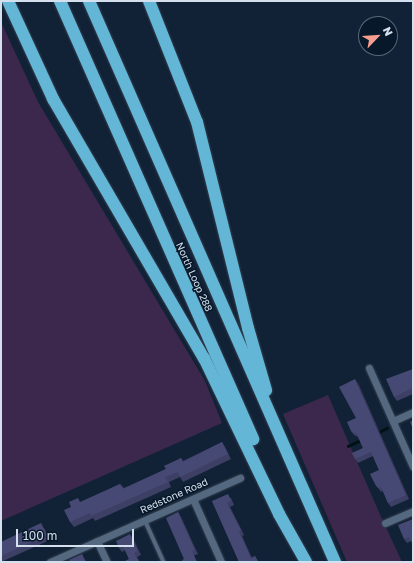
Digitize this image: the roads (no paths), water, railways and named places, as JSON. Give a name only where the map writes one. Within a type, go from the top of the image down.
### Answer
[{"type":"highway","name":"North Loop 288","points":[[60,1],[306,562]]},
{"type":"highway","name":"North Loop 288","points":[[88,1],[335,562]]},
{"type":"highway","points":[[148,1],[197,122],[255,355],[295,472]]},
{"type":"highway","points":[[9,2],[53,99],[204,358],[279,514],[306,562]]},
{"type":"street","points":[[369,368],[413,467]]},
{"type":"street","points":[[393,421],[413,412]]},
{"type":"street","name":"Redstone Road","points":[[50,562],[240,478]]},
{"type":"street","points":[[193,499],[221,562]]},
{"type":"street","points":[[385,523],[413,511]]},
{"type":"street","points":[[98,541],[107,562]]},
{"type":"lane","points":[[145,520],[164,562]]},
{"type":"waterway","points":[[377,433],[387,428]]},
{"type":"waterway","points":[[348,446],[361,440]]}]
